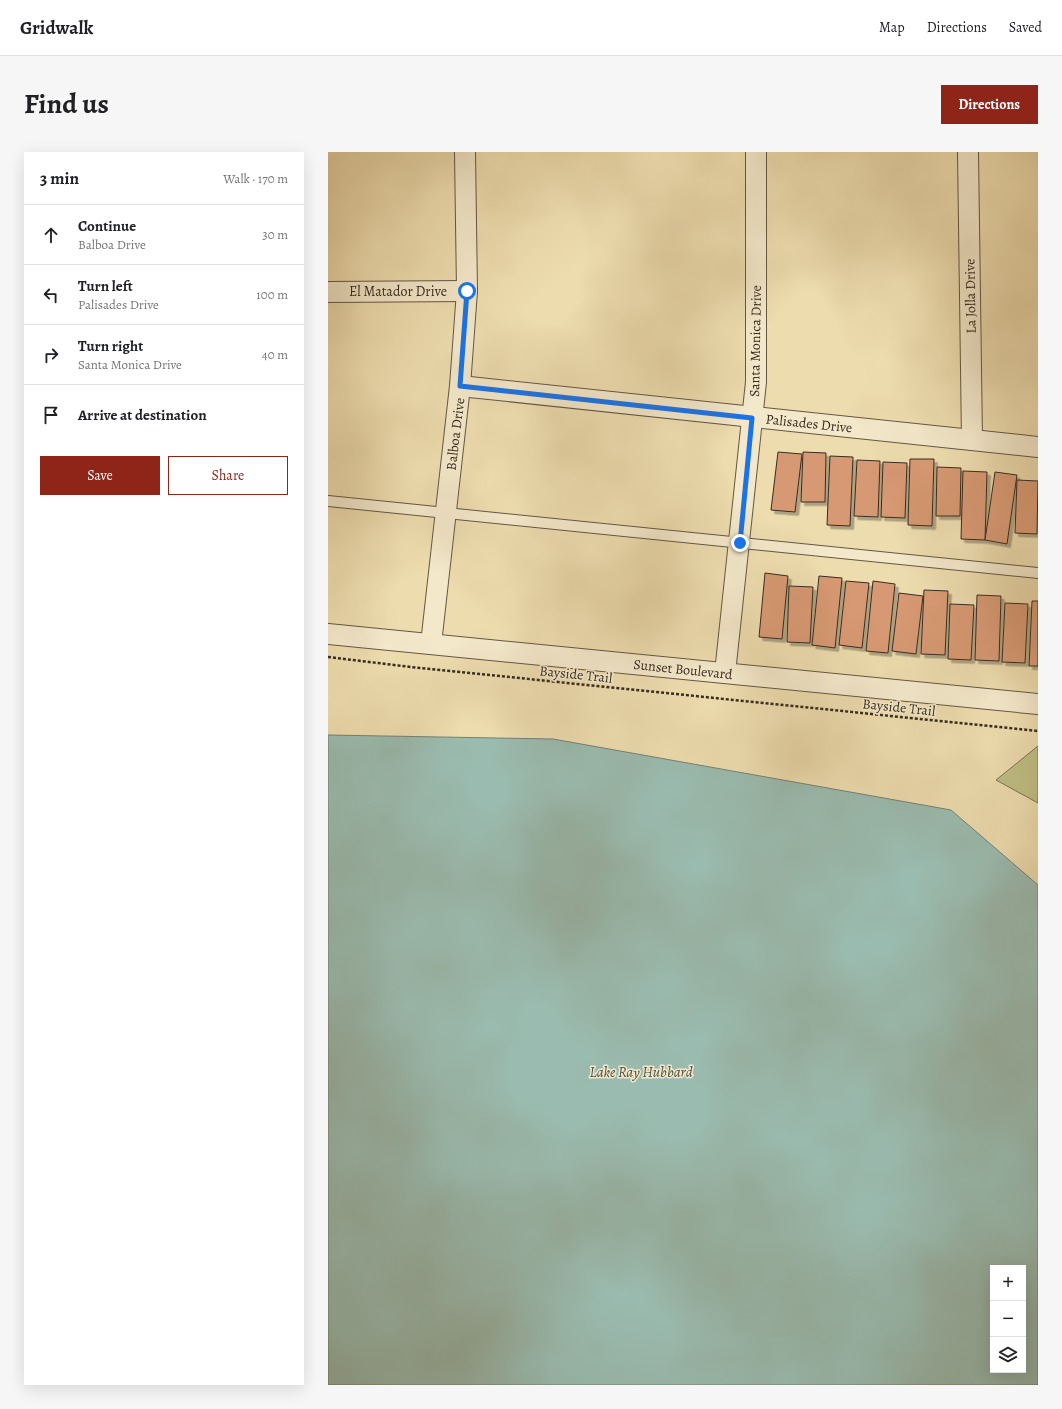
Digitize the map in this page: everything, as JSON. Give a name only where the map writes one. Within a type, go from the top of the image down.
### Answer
[{"type":"street","name":"Balboa Drive","points":[[432,644],[460,386],[467,291],[465,152]]},
{"type":"street","name":"Santa Monica Drive","points":[[725,673],[756,382],[756,152]]},
{"type":"street","name":"La Jolla Drive","points":[[968,152],[972,440]]},
{"type":"street","name":"El Matador Drive","points":[[328,292],[467,291]]},
{"type":"street","name":"Palisades Drive","points":[[460,386],[1038,447]]},
{"type":"street","name":"Sunset Boulevard","points":[[328,634],[1038,704]]},
{"type":"lane","points":[[328,501],[1038,573]]},
{"type":"path","name":"Bayside Trail","points":[[328,657],[411,667],[1038,730]]},
{"type":"shaded area","points":[[1038,746],[1038,803],[996,780]]},
{"type":"water","name":"Lake Ray Hubbard","points":[[328,735],[553,739],[951,810],[1038,885],[1038,1385],[328,1385]]},
{"type":"building","points":[[778,452],[802,454],[795,512],[771,510]]},
{"type":"building","points":[[803,452],[826,453],[825,502],[801,502]]},
{"type":"building","points":[[830,456],[853,457],[850,526],[827,525]]},
{"type":"building","points":[[910,459],[934,459],[932,526],[908,525]]},
{"type":"building","points":[[857,460],[880,461],[878,517],[854,516]]},
{"type":"building","points":[[883,462],[907,463],[905,518],[881,517]]},
{"type":"building","points":[[937,467],[961,468],[960,516],[936,516]]},
{"type":"building","points":[[963,471],[987,472],[985,540],[961,539]]},
{"type":"building","points":[[995,472],[1017,475],[1007,544],[985,540]]},
{"type":"building","points":[[1017,480],[1038,481],[1037,534],[1015,533]]},
{"type":"building","points":[[765,573],[788,576],[782,639],[759,637]]},
{"type":"building","points":[[819,576],[842,578],[835,648],[812,645]]},
{"type":"building","points":[[846,581],[869,583],[862,648],[839,645]]},
{"type":"building","points":[[873,581],[895,584],[888,653],[866,651]]},
{"type":"building","points":[[789,586],[813,587],[810,643],[787,642]]},
{"type":"building","points":[[924,590],[948,591],[945,655],[921,654]]},
{"type":"building","points":[[899,593],[923,596],[916,654],[892,651]]},
{"type":"building","points":[[977,595],[1001,596],[999,661],[975,660]]},
{"type":"building","points":[[1032,601],[1038,601],[1038,666],[1029,666]]},
{"type":"building","points":[[1005,603],[1028,604],[1025,663],[1002,662]]},
{"type":"building","points":[[950,604],[974,605],[971,660],[948,659]]},
{"type":"route","points":[[467,291],[460,386],[752,418],[740,543]]}]
